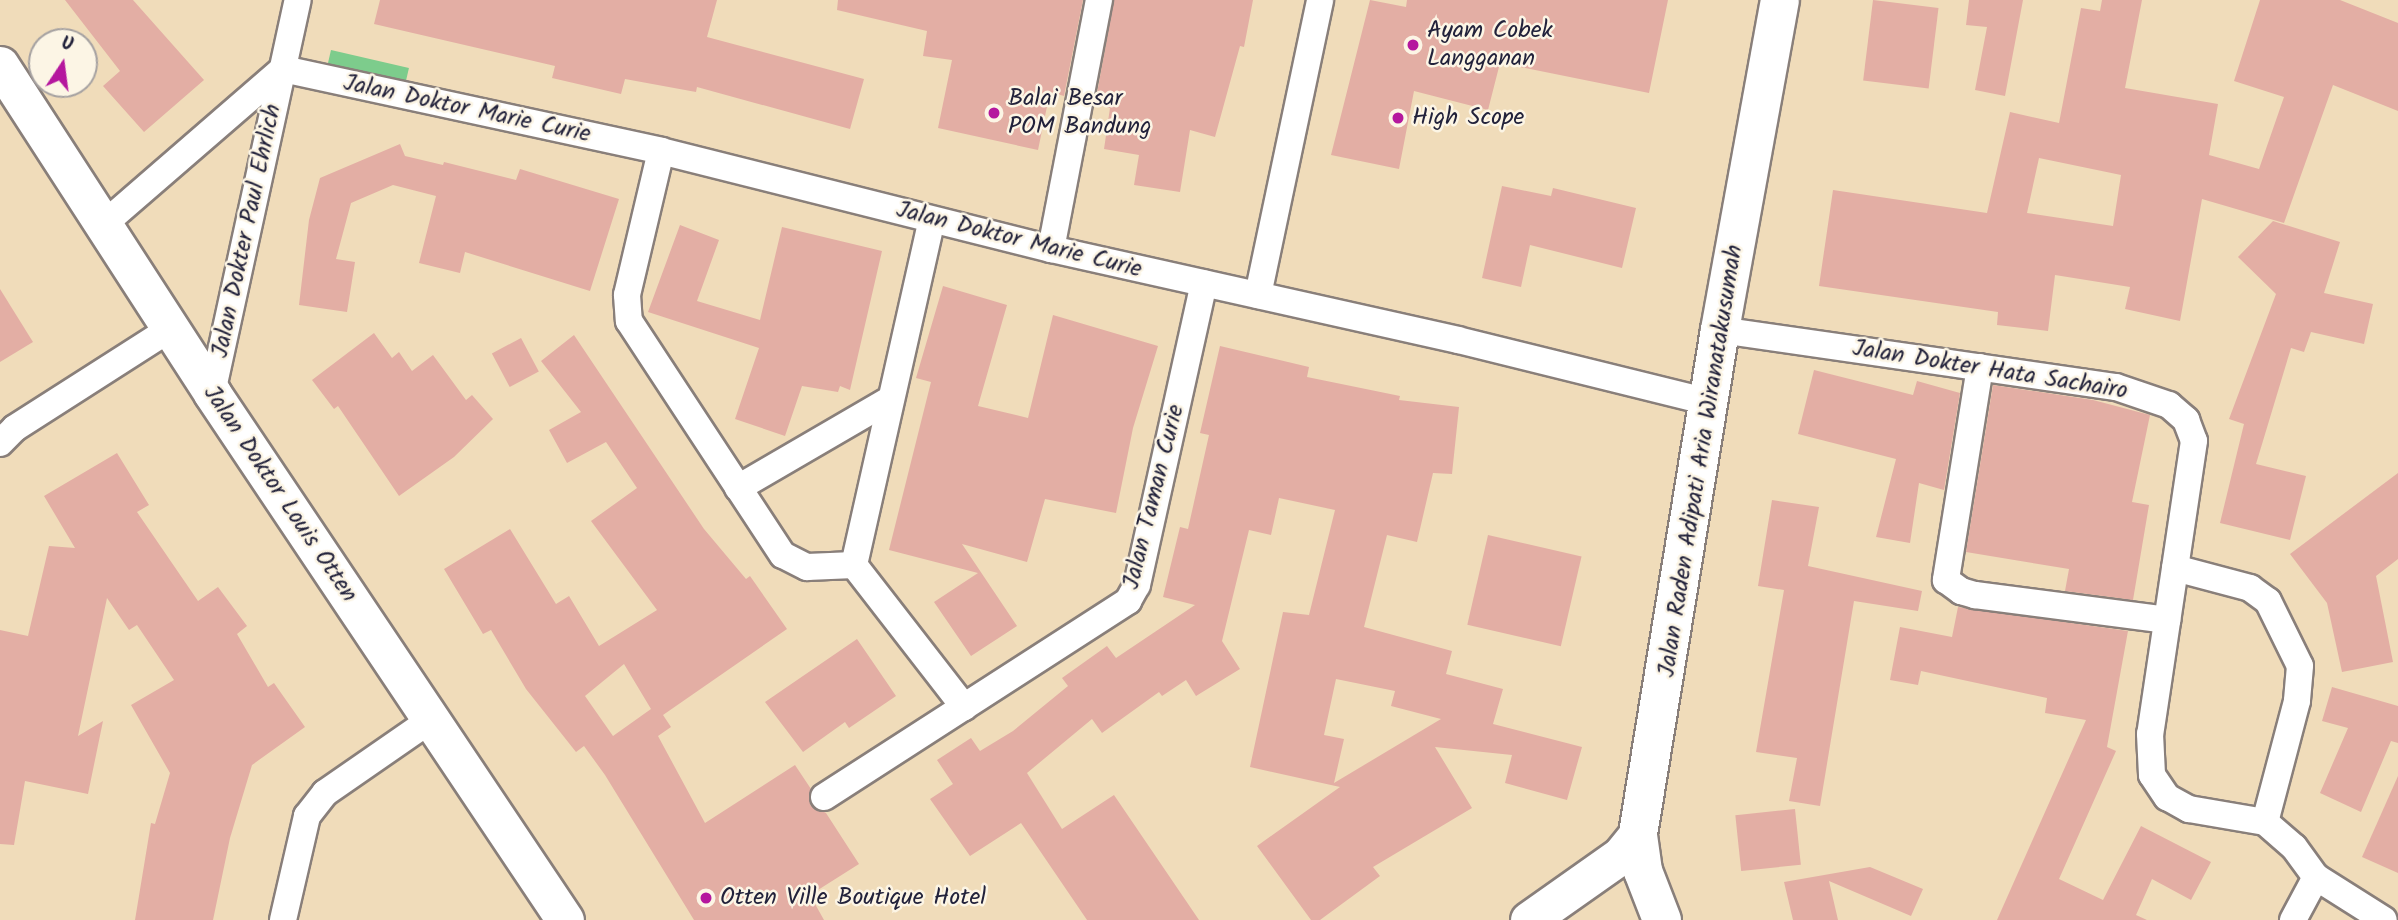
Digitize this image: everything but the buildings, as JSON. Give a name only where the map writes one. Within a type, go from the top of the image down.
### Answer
[{"type":"main road","name":"Jalan Raden Adipati Aria Wiranatakusumah","points":[[1662,920],[1643,871],[1638,834],[1720,330],[1780,0]]},
{"type":"main road","name":"Jalan Doktor Louis Otten","points":[[0,65],[212,393],[565,920]]},
{"type":"main road","points":[[1529,920],[1615,859],[1638,834]]},
{"type":"street","name":"Jalan Dokter Paul Ehrlich","points":[[212,393],[298,0]]},
{"type":"street","points":[[1051,249],[1099,0]]},
{"type":"street","points":[[1258,295],[1320,0]]},
{"type":"street","name":"Jalan Dokter Paul Ehrlich","points":[[104,224],[119,215],[283,69]]},
{"type":"street","name":"Jalan Doktor Marie Curie","points":[[283,69],[660,151],[1051,249],[1258,295],[1708,402]]},
{"type":"street","points":[[660,151],[626,310],[783,555],[807,566],[854,565]]},
{"type":"street","points":[[932,220],[889,400],[854,565],[964,707]]},
{"type":"street","name":"Jalan Taman Curie","points":[[824,797],[1128,601],[1136,585],[1205,283]]},
{"type":"street","points":[[0,443],[15,428],[170,329]]},
{"type":"street","name":"Jalan Dokter Hata Sachairo","points":[[1720,330],[1980,367],[2145,394],[2169,405],[2186,420],[2194,441],[2150,734],[2151,775],[2167,797],[2189,809],[2265,822]]},
{"type":"street","points":[[1980,367],[1947,580],[1961,592],[1975,595],[2167,620]]},
{"type":"street","points":[[738,488],[889,400]]},
{"type":"street","points":[[2175,568],[2250,588],[2268,601],[2300,666],[2297,701],[2265,822],[2294,848],[2316,877],[2384,920]]},
{"type":"street","points":[[283,920],[307,816],[326,793],[432,719]]},
{"type":"street","points":[[2293,920],[2316,877]]},
{"type":"green space","points":[[331,50],[409,68],[405,87],[327,69]]},
{"type":"place","name":"Ayam Cobek Langganan","points":[[1413,45]]},
{"type":"place","name":"Balai Besar POM Bandung","points":[[994,113]]},
{"type":"place","name":"High Scope","points":[[1398,118]]},
{"type":"place","name":"Otten Ville Boutique Hotel","points":[[706,898]]}]
